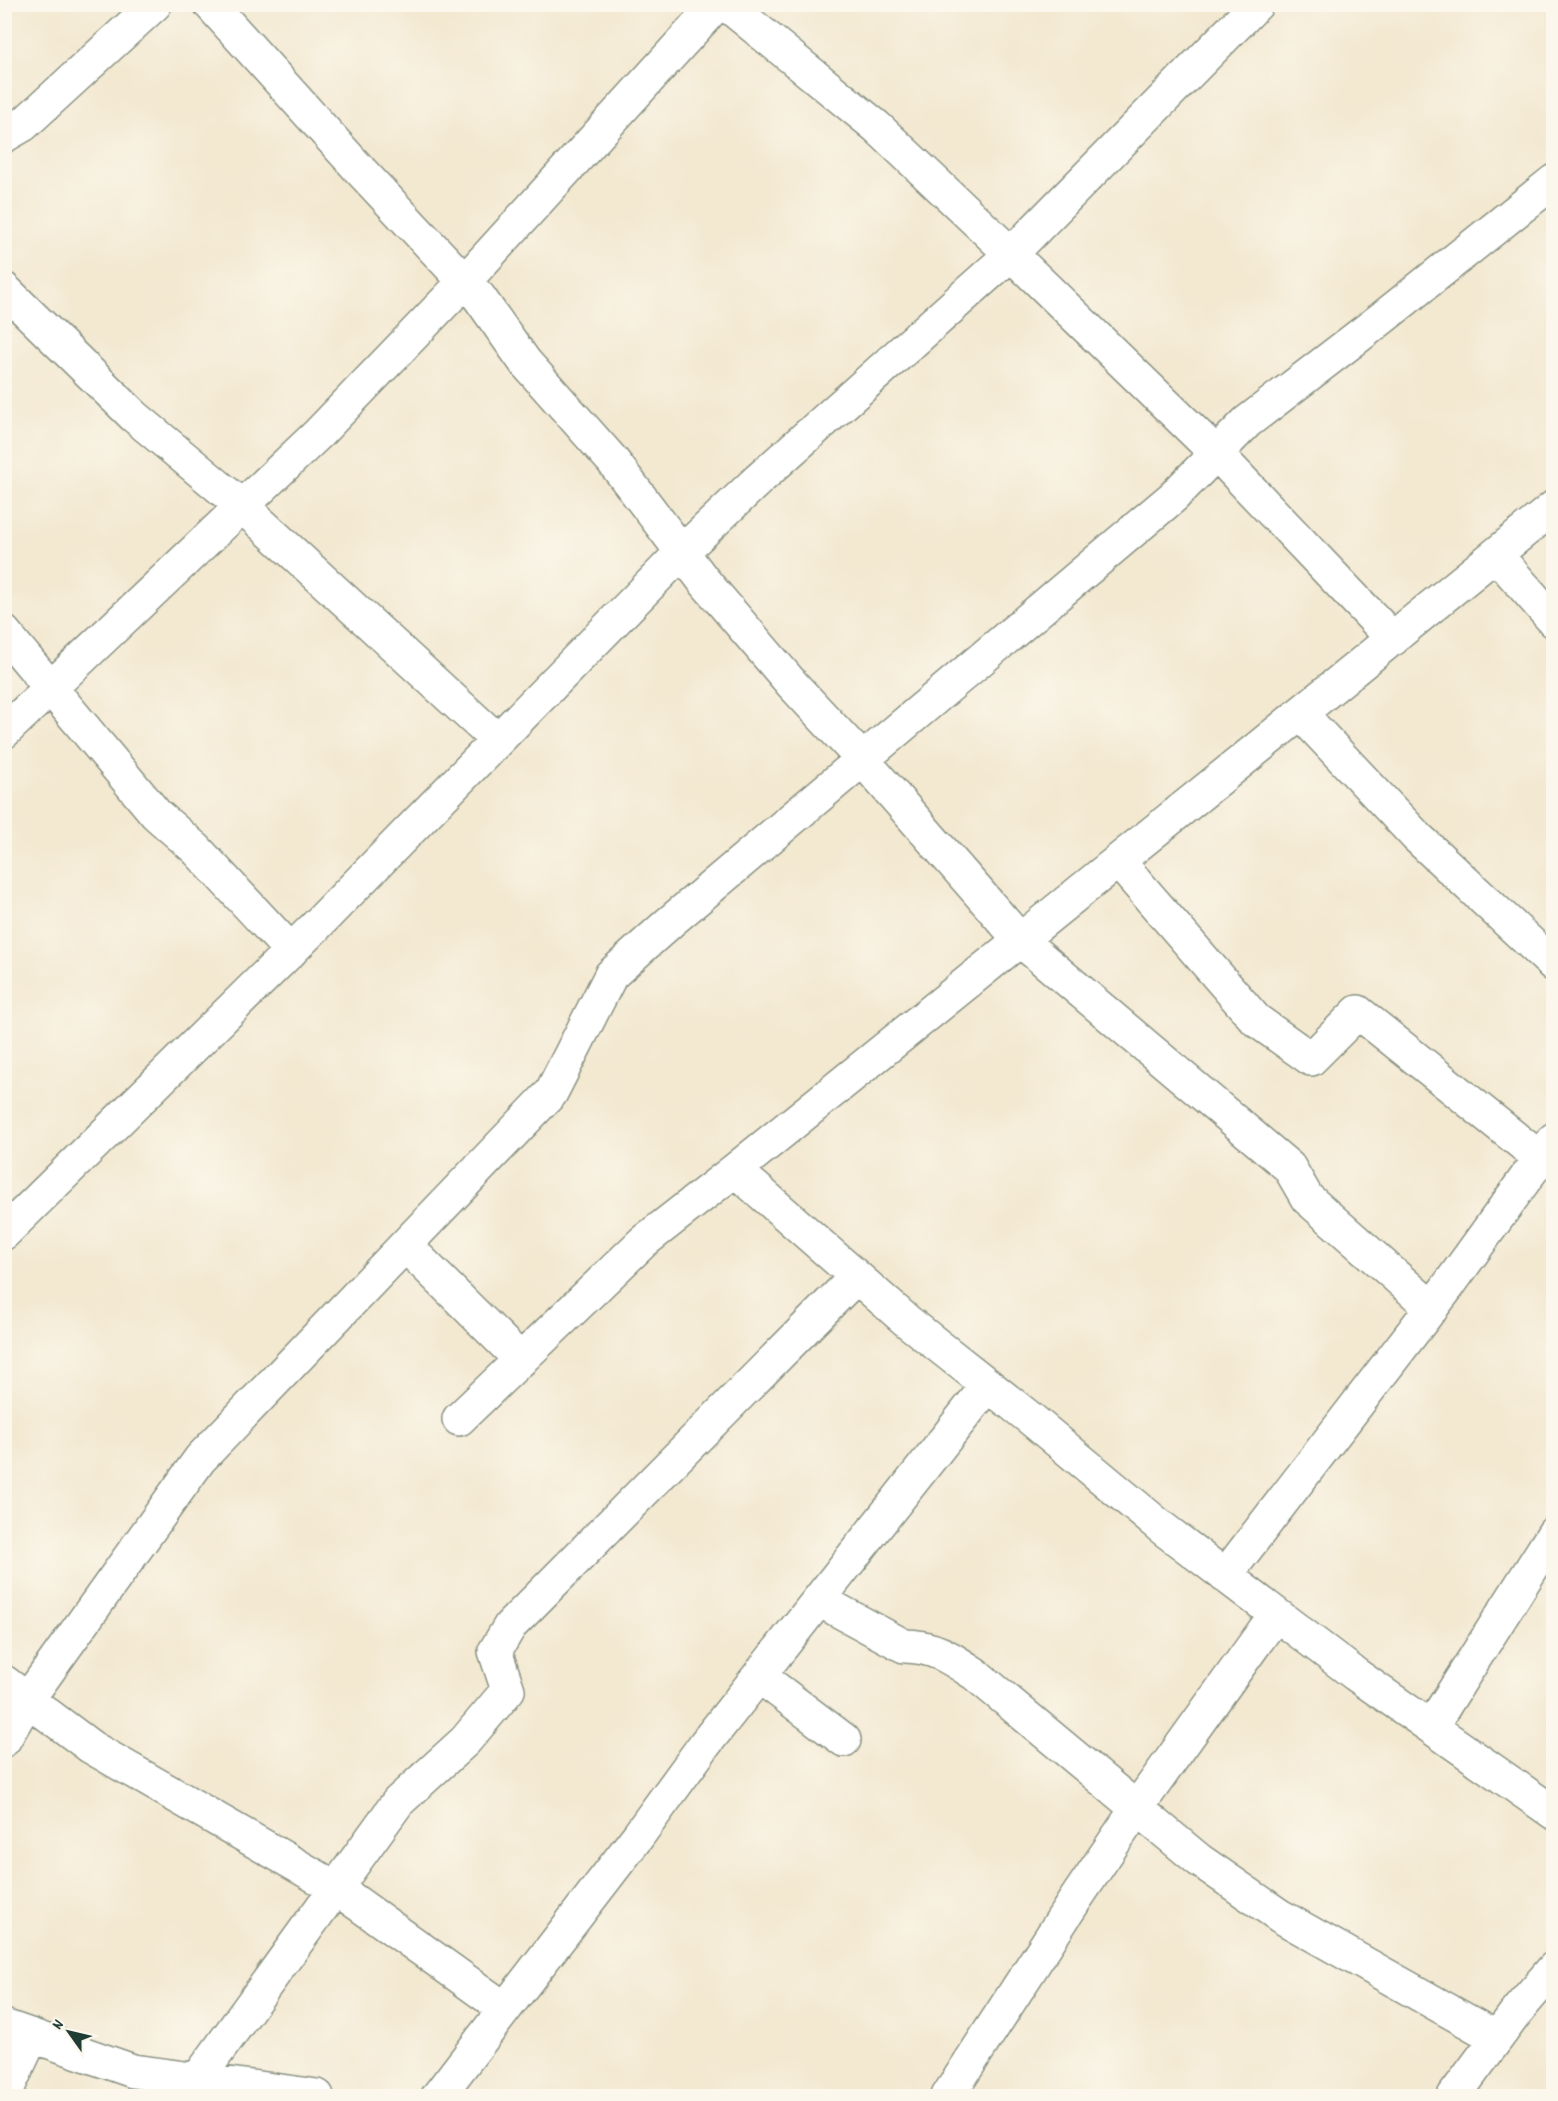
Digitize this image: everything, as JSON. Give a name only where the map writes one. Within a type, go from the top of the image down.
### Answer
[{"type":"street","points":[[4,136],[23,125],[155,4]]},
{"type":"street","points":[[210,4],[479,297],[525,362],[612,460],[704,581],[792,684],[862,759],[1020,940],[1289,1167],[1307,1198],[1432,1308]]},
{"type":"street","points":[[4,732],[318,434],[465,281],[717,4]]},
{"type":"street","points":[[726,4],[877,127],[1011,254],[1216,453],[1393,639]]},
{"type":"street","points":[[4,1233],[291,951],[682,552],[758,480],[1011,254],[1257,4]]},
{"type":"street","points":[[4,1740],[16,1691],[200,1459],[551,1093],[611,975],[670,922],[1173,497],[1247,422],[1554,181]]},
{"type":"street","points":[[4,290],[134,416],[242,506],[497,740]]},
{"type":"street","points":[[459,1419],[643,1242],[1554,507]]},
{"type":"street","points":[[1496,555],[1554,621]]},
{"type":"street","points":[[4,632],[156,814],[196,849],[291,951]]},
{"type":"street","points":[[1300,714],[1416,836],[1554,965]]},
{"type":"street","points":[[1118,861],[1256,1020],[1311,1059],[1358,1012],[1547,1148],[1432,1308],[1225,1576]]},
{"type":"street","points":[[735,1170],[907,1321],[1161,1527],[1354,1674],[1554,1813]]},
{"type":"street","points":[[405,1245],[521,1360]]},
{"type":"street","points":[[197,2080],[398,1803],[465,1741],[508,1690],[495,1651],[510,1626],[856,1277]]},
{"type":"street","points":[[438,2097],[638,1836],[705,1744],[988,1385]]},
{"type":"street","points":[[1431,1728],[1554,1533]]},
{"type":"street","points":[[819,1600],[904,1646],[916,1646],[941,1652],[975,1674],[1199,1860],[1280,1916],[1497,2038]]},
{"type":"street","points":[[948,2097],[1068,1910],[1137,1808],[1276,1614]]},
{"type":"street","points":[[759,1676],[844,1740]]},
{"type":"street","points":[[16,1691],[91,1747],[336,1888],[505,2009]]},
{"type":"street","points":[[1454,2097],[1517,2011],[1554,1968]]},
{"type":"street","points":[[4,2096],[18,2031],[133,2071],[317,2097]]}]
